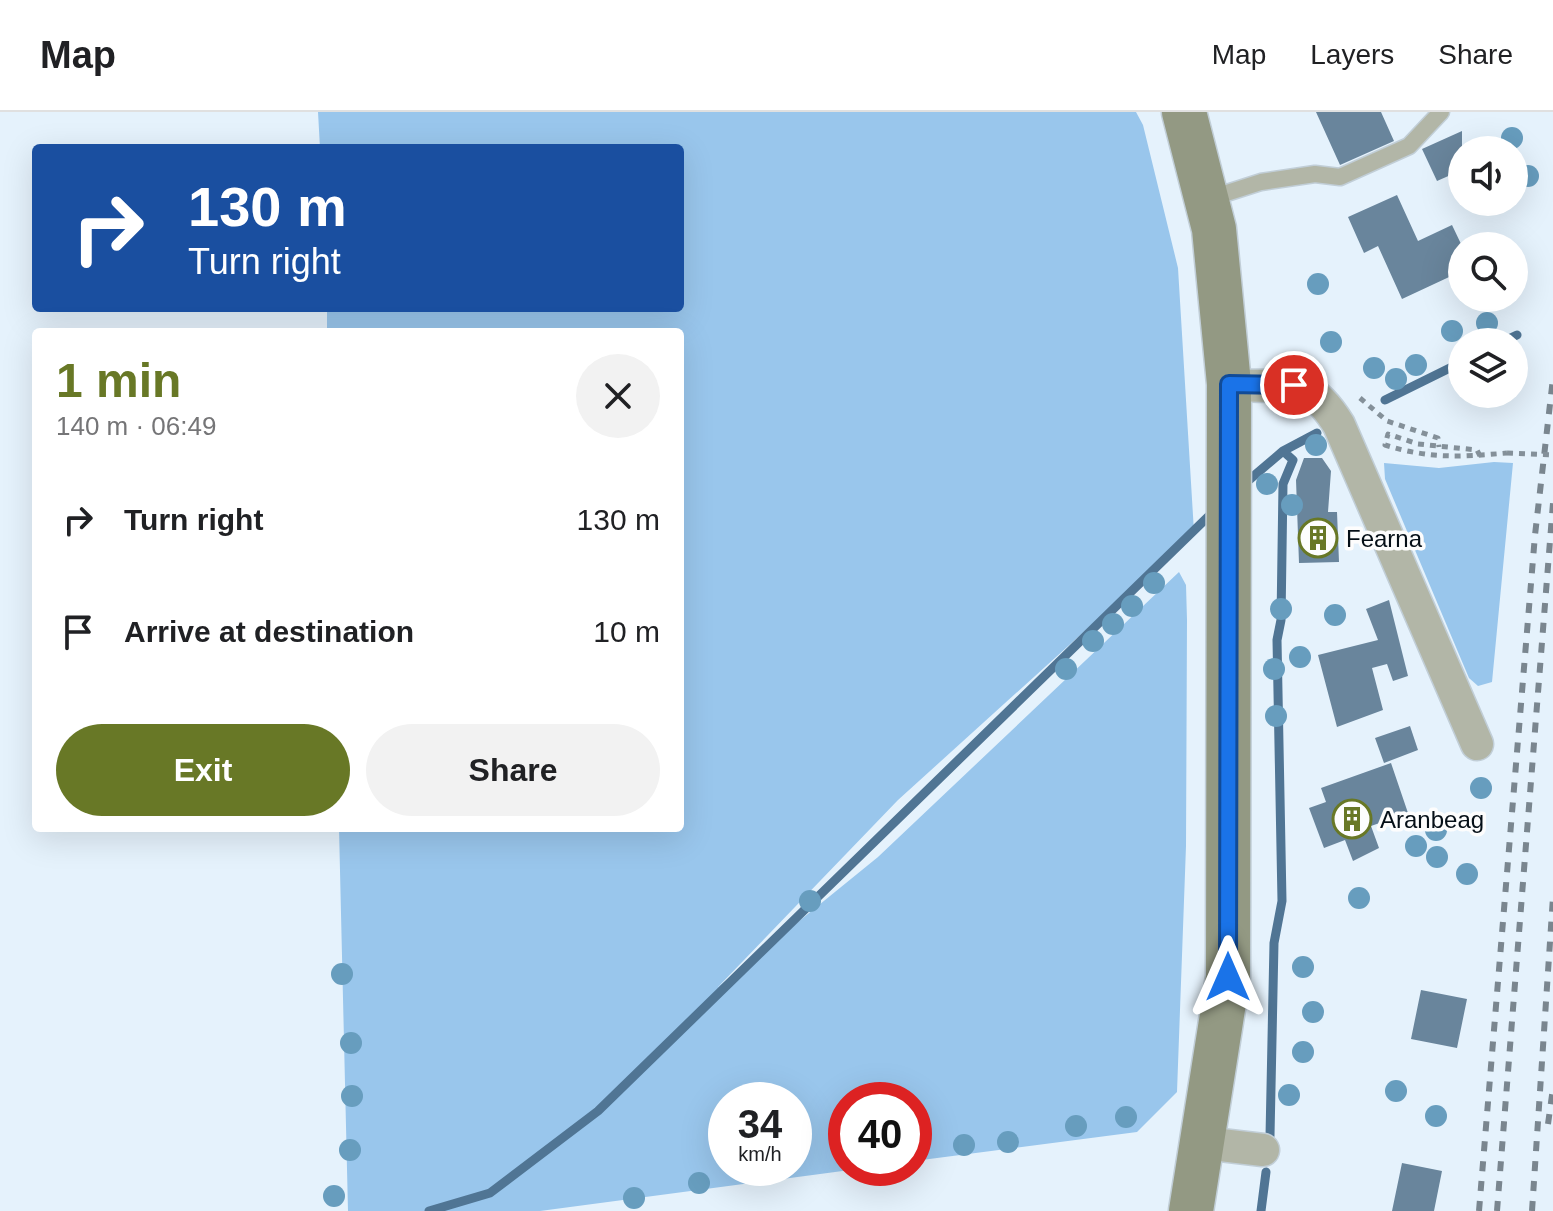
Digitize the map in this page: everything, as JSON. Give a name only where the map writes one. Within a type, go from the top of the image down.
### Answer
[{"type":"street","points":[[1184,112],[1207,200],[1221,280],[1229,384],[1228,977],[1191,1211]]},
{"type":"street","points":[[1229,384],[1294,385],[1311,390],[1324,400],[1339,425],[1477,744]]},
{"type":"street","points":[[1204,1143],[1263,1150]]},
{"type":"lane","points":[[1207,200],[1261,182],[1315,174],[1340,177],[1409,146],[1441,112]]},
{"type":"path","points":[[1351,388],[1387,421],[1438,438],[1439,447]]},
{"type":"path","points":[[1480,456],[1477,450],[1439,447],[1388,434],[1385,445],[1422,456],[1480,456],[1507,453],[1553,455]]},
{"type":"shaded area","points":[[318,112],[1136,112],[1143,125],[1178,268],[1194,532],[898,800],[718,987],[878,857],[1179,572],[1186,585],[1187,620],[1186,846],[1177,1092],[1137,1132],[932,1159],[932,1082],[828,1082],[828,1173],[812,1175],[812,1082],[708,1082],[708,1186],[729,1186],[540,1211],[348,1211],[339,832],[684,832],[684,328],[327,328],[327,312],[684,312],[684,144],[320,144]]},
{"type":"shaded area","points":[[1384,463],[1439,468],[1513,463],[1492,682],[1478,686],[1469,678],[1385,479]]},
{"type":"building","points":[[1316,112],[1381,112],[1394,141],[1340,165]]},
{"type":"building","points":[[1448,137],[1448,176],[1437,181],[1422,149]]},
{"type":"building","points":[[1397,195],[1418,241],[1452,225],[1455,232],[1448,232],[1448,278],[1402,299],[1378,246],[1364,253],[1348,217]]},
{"type":"building","points":[[1304,458],[1322,458],[1331,471],[1328,512],[1337,512],[1339,562],[1299,563],[1296,480]]},
{"type":"building","points":[[1389,600],[1408,676],[1393,681],[1387,664],[1372,668],[1383,710],[1337,727],[1318,655],[1378,640],[1366,609]]},
{"type":"building","points":[[1410,726],[1418,750],[1384,763],[1375,738]]},
{"type":"building","name":"Aranbeag","points":[[1391,763],[1408,813],[1371,826],[1379,848],[1353,861],[1345,840],[1324,848],[1309,808],[1326,802],[1321,788]]},
{"type":"building","points":[[1421,990],[1467,999],[1457,1048],[1411,1039]]},
{"type":"building","points":[[1402,1163],[1442,1171],[1434,1211],[1392,1211]]},
{"type":"waterway","points":[[1385,400],[1448,369]]},
{"type":"waterway","points":[[1242,486],[1283,451],[1317,433]]},
{"type":"waterway","points":[[1270,1136],[1274,943],[1282,901],[1277,640],[1281,620],[1283,484],[1293,460],[1283,451]]},
{"type":"waterway","points":[[429,1211],[490,1193],[598,1111],[1216,509]]},
{"type":"waterway","points":[[1261,1211],[1266,1172]]},
{"type":"railway","points":[[1479,1211],[1535,535],[1553,378]]},
{"type":"railway","points":[[1497,1211],[1553,503]]},
{"type":"railway","points":[[1532,1211],[1553,897]]},
{"type":"railway","points":[[1548,1124],[1553,1088]]},
{"type":"place","name":"Fearna","points":[[1318,538]]},
{"type":"place","name":"Aranbeag","points":[[1352,819]]},
{"type":"route","points":[[1228,977],[1229,384],[1251,387],[1294,385]]}]
